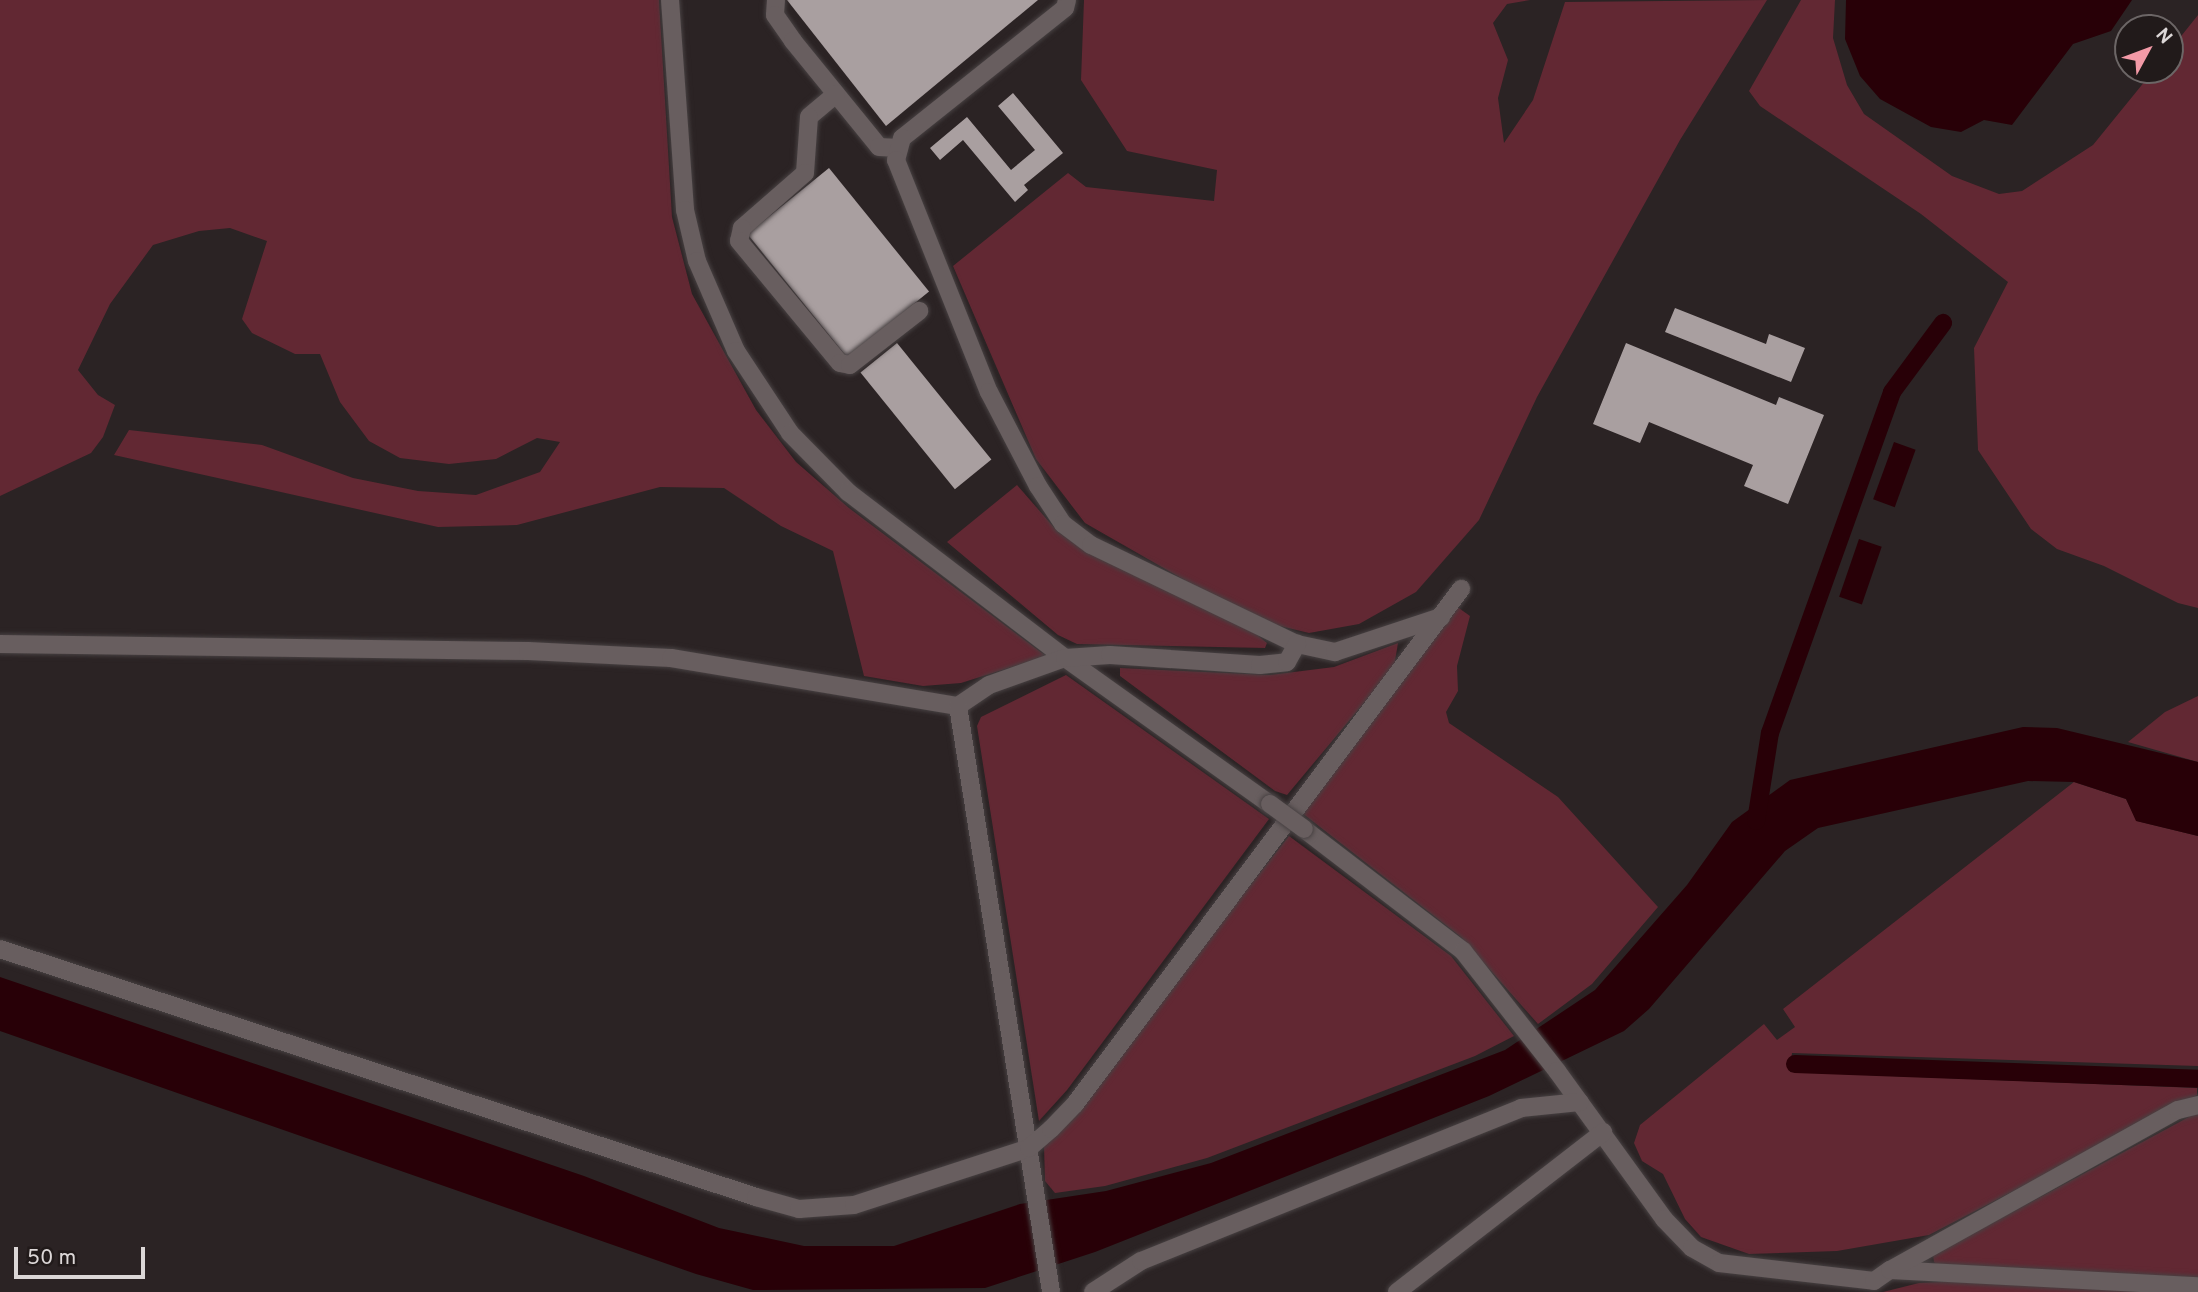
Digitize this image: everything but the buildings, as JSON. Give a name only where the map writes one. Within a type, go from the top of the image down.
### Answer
[{"type":"street","points":[[670,0],[685,210],[712,302],[757,388],[790,433],[848,492],[1065,657],[1304,829],[1463,951],[1604,1132],[1664,1219],[1692,1248],[1719,1263],[1874,1281],[1890,1269],[2178,1110],[2198,1105]]},
{"type":"street","points":[[1067,0],[1065,8],[902,138],[896,160],[989,392],[1063,524],[1139,572],[1297,644],[1335,652],[1441,617]]},
{"type":"street","points":[[775,1],[781,24],[879,147],[899,148]]},
{"type":"street","points":[[836,94],[809,117],[805,173],[742,228],[739,241],[840,363],[850,365],[919,311]]},
{"type":"street","points":[[0,949],[799,1209],[854,1205],[1029,1148],[1076,1104],[1461,589]]},
{"type":"street","points":[[0,644],[528,651],[671,658],[958,706],[989,685],[1065,657],[1110,655],[1260,664],[1287,662],[1297,644]]},
{"type":"street","points":[[958,706],[1051,1292]]},
{"type":"street","points":[[1093,1292],[1141,1261],[1521,1108],[1580,1102]]},
{"type":"street","points":[[1397,1292],[1604,1132]]},
{"type":"street","points":[[1890,1269],[2198,1286]]},
{"type":"shaded area","points":[[0,0],[659,0],[672,217],[692,294],[756,410],[796,462],[849,508],[1046,656],[961,683],[923,686],[864,676],[833,551],[781,526],[724,488],[660,487],[517,525],[438,527],[114,455],[129,430],[262,445],[353,478],[418,491],[476,495],[540,472],[560,442],[537,438],[496,459],[449,464],[400,458],[369,441],[340,402],[320,354],[295,354],[252,333],[242,319],[267,241],[230,228],[199,231],[153,245],[110,304],[78,370],[98,395],[115,405],[103,437],[91,453],[0,496]]},
{"type":"shaded area","points":[[1084,0],[1530,0],[1507,4],[1493,23],[1508,60],[1498,98],[1504,143],[1533,100],[1565,2],[1767,0],[1680,140],[1537,397],[1479,520],[1416,592],[1359,624],[1309,633],[1280,626],[1202,590],[1085,523],[1036,459],[953,266],[1068,173],[1086,187],[1214,201],[1217,170],[1127,151],[1081,80]]},
{"type":"shaded area","points":[[1801,0],[1835,0],[1833,38],[1847,85],[1864,114],[1952,176],[1999,194],[2022,191],[2093,145],[2143,84],[2184,84],[2184,32],[2198,15],[2198,608],[2178,603],[2104,566],[2057,549],[2031,529],[1978,450],[1974,348],[2008,282],[1921,214],[1760,106],[1749,91]]},
{"type":"shaded area","points":[[1846,0],[2132,0],[2123,14],[2114,14],[2114,27],[2111,31],[2073,44],[2012,125],[1984,120],[1961,132],[1931,127],[1880,99],[1860,76],[1845,39]]},
{"type":"shaded area","points":[[1894,442],[1916,450],[1895,507],[1873,499]]},
{"type":"shaded area","points":[[1017,485],[1058,532],[1082,549],[1256,634],[1267,643],[1265,648],[1077,644],[1058,635],[947,542]]},
{"type":"shaded area","points":[[1859,539],[1882,547],[1862,604],[1839,597]]},
{"type":"shaded area","points":[[1456,606],[1470,616],[1457,666],[1458,691],[1446,712],[1449,723],[1558,797],[1658,907],[1592,984],[1538,1024],[1461,937],[1302,813]]},
{"type":"shaded area","points":[[1398,643],[1394,667],[1287,795],[1275,791],[1120,676],[1120,668],[1269,675],[1334,667]]},
{"type":"shaded area","points":[[1066,675],[1269,819],[1067,1090],[1039,1121],[977,726],[981,717]]},
{"type":"shaded area","points":[[2198,696],[2198,762],[2128,742],[2165,712]]},
{"type":"shaded area","points":[[2023,727],[2057,728],[2198,762],[2198,836],[2136,821],[2126,799],[2074,782],[2028,781],[1818,828],[1785,851],[1649,1009],[1624,1031],[1489,1096],[1095,1252],[985,1288],[753,1290],[696,1274],[0,1031],[0,977],[584,1176],[719,1228],[804,1246],[894,1246],[1020,1204],[1106,1191],[1211,1163],[1505,1050],[1595,990],[1687,885],[1732,822],[1790,780]]},
{"type":"shaded area","points":[[2074,782],[2126,799],[2137,821],[2198,836],[2198,1066],[1792,1053],[1790,1072],[2197,1088],[2197,1095],[1929,1235],[1837,1251],[1749,1254],[1701,1237],[1685,1219],[1663,1174],[1642,1161],[1634,1143],[1640,1125],[1764,1024],[1777,1040],[1795,1027],[1783,1009]]},
{"type":"shaded area","points":[[1289,836],[1451,956],[1514,1036],[1475,1056],[1207,1158],[1105,1186],[1055,1193],[1045,1181],[1044,1146]]},
{"type":"shaded area","points":[[2198,1112],[2198,1278],[1940,1268],[1934,1262],[1933,1255]]},
{"type":"shaded area","points":[[1963,1281],[2167,1292],[1883,1292],[1919,1283]]},
{"type":"waterway","points":[[1756,821],[1770,733],[1892,392],[1943,323]]},
{"type":"waterway","points":[[1795,1064],[2198,1079]]}]
